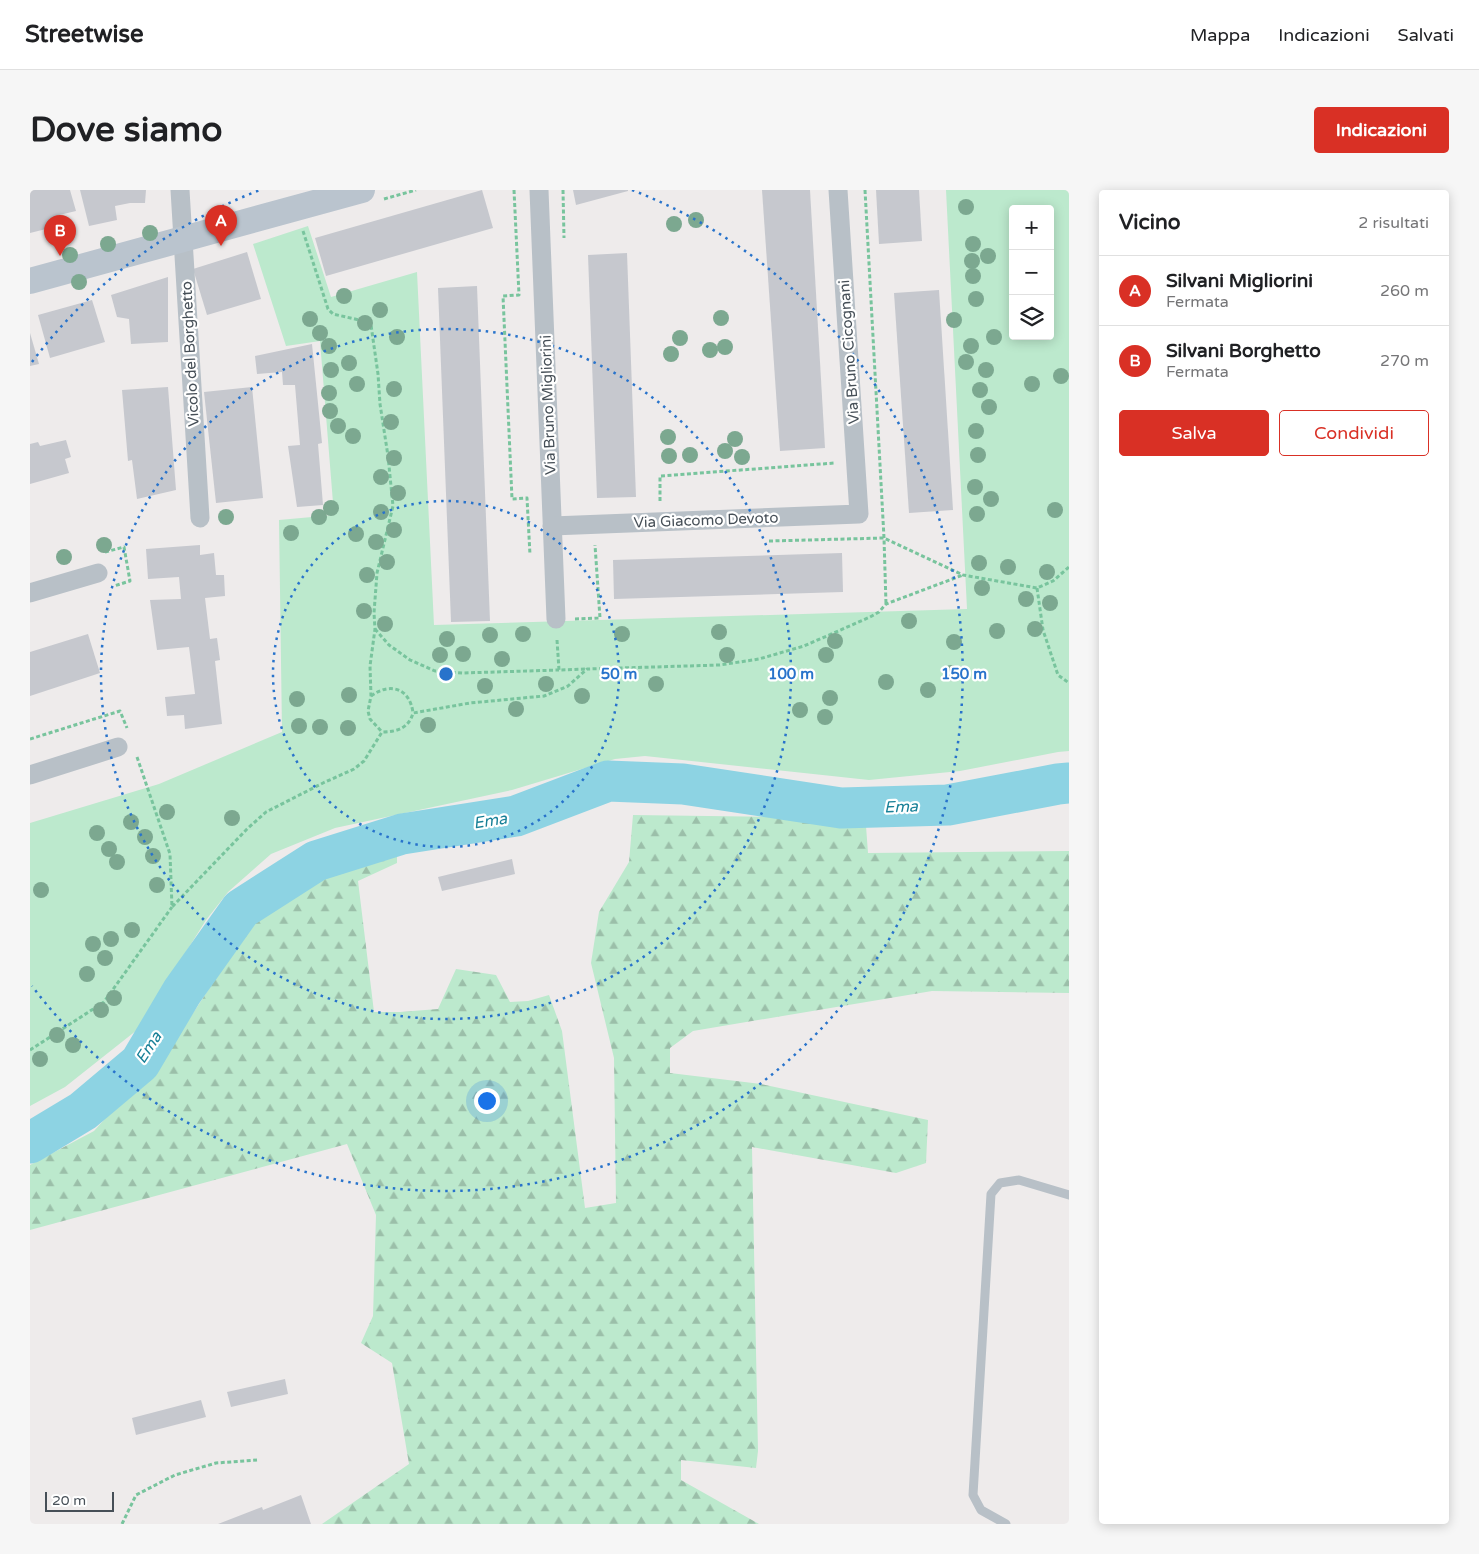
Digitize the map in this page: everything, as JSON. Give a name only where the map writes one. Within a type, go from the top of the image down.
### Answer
[{"type":"main road","points":[[30,281],[354,191]]},
{"type":"street","name":"Vicolo del Borghetto","points":[[180,190],[200,518]]},
{"type":"street","name":"Via Bruno Migliorini","points":[[539,190],[556,619]]},
{"type":"street","name":"Via Bruno Cicognani","points":[[838,190],[859,514]]},
{"type":"street","name":"Via Giacomo Devoto","points":[[552,526],[859,514]]},
{"type":"street","points":[[30,593],[98,573]]},
{"type":"street","points":[[30,775],[125,745]]},
{"type":"lane","points":[[1006,1524],[981,1510],[972,1496],[991,1194],[1000,1183],[1019,1180],[1069,1196]]},
{"type":"path","points":[[514,190],[519,295],[503,296],[512,499],[528,498],[531,564]]},
{"type":"path","points":[[563,190],[564,239]]},
{"type":"path","points":[[864,190],[884,538],[886,604]]},
{"type":"path","points":[[296,208],[328,309],[333,314],[368,322],[372,325],[393,506],[377,573],[370,666],[371,696],[368,711],[370,719],[382,732]]},
{"type":"path","points":[[650,501],[660,501],[660,476],[837,463]]},
{"type":"path","points":[[767,541],[884,538],[963,574],[1037,588],[1053,581],[1069,567]]},
{"type":"path","points":[[559,670],[556,619],[600,618],[595,544]]},
{"type":"path","points":[[374,629],[389,646],[410,660],[435,671],[463,673],[720,665],[759,658],[812,642],[870,618],[886,604],[963,574]]},
{"type":"path","points":[[1037,588],[1043,630],[1058,675],[1069,684]]},
{"type":"path","points":[[413,713],[470,703],[544,696],[568,686],[587,669]]},
{"type":"path","points":[[371,696],[384,689],[399,690],[409,699],[413,713],[408,723],[397,731],[382,732]]},
{"type":"path","points":[[30,739],[120,711],[125,745],[149,797],[170,854],[172,907]]},
{"type":"path","points":[[30,1050],[104,1002],[172,907],[247,829],[266,812],[354,768],[364,761],[382,732]]},
{"type":"path","points":[[122,1524],[136,1495],[175,1475],[216,1462],[257,1460]]},
{"type":"green space","points":[[946,190],[1069,190],[1069,751],[960,771],[869,780],[645,756],[615,759],[512,790],[335,828],[271,854],[228,892],[206,920],[137,1030],[65,1087],[30,1106],[30,823],[159,784],[282,732],[279,520],[334,515],[320,341],[286,346],[253,244],[308,226],[331,297],[417,272],[434,625],[967,609]]},
{"type":"green space","points":[[633,815],[787,817],[866,826],[868,853],[1069,851],[1069,993],[932,991],[693,1031],[670,1048],[670,1073],[761,1084],[928,1120],[926,1163],[896,1173],[752,1147],[758,1451],[756,1468],[681,1460],[681,1480],[759,1524],[322,1524],[409,1464],[392,1363],[361,1343],[373,1316],[376,1215],[347,1144],[30,1230],[30,1165],[94,1131],[174,1042],[257,916],[297,887],[349,862],[397,848],[397,863],[358,881],[374,1012],[438,1009],[456,969],[496,975],[510,1002],[528,1001],[549,995],[562,1031],[585,1208],[616,1203],[614,1058],[591,963],[599,912],[629,862]]},
{"type":"building","points":[[30,190],[70,190],[76,211],[55,216],[58,226],[30,233]]},
{"type":"building","points":[[80,190],[146,190],[145,203],[115,206],[117,220],[89,226]]},
{"type":"building","points":[[482,190],[493,228],[326,276],[315,238]]},
{"type":"building","points":[[573,190],[628,190],[628,191],[576,205]]},
{"type":"building","points":[[762,190],[810,190],[825,448],[780,451]]},
{"type":"building","points":[[876,190],[919,190],[922,241],[879,244]]},
{"type":"building","points":[[247,252],[261,299],[207,315],[193,269]]},
{"type":"building","points":[[627,253],[636,497],[597,498],[588,255]]},
{"type":"building","points":[[168,277],[168,342],[131,344],[129,319],[117,317],[111,295]]},
{"type":"building","points":[[477,286],[490,621],[451,622],[438,288]]},
{"type":"building","points":[[939,290],[953,510],[909,513],[894,293]]},
{"type":"building","points":[[92,300],[105,342],[50,358],[38,315]]},
{"type":"building","points":[[30,333],[39,364],[30,366]]},
{"type":"building","points":[[312,344],[322,443],[318,444],[323,505],[297,507],[288,446],[300,445],[295,385],[283,385],[282,372],[257,374],[255,356]]},
{"type":"building","points":[[168,387],[176,490],[137,499],[132,460],[128,461],[122,390]]},
{"type":"building","points":[[252,387],[263,498],[216,503],[204,392]]},
{"type":"building","points":[[66,440],[71,457],[65,459],[69,473],[30,484],[30,444],[38,442],[40,446]]},
{"type":"building","points":[[200,545],[200,555],[214,553],[216,575],[224,575],[225,596],[205,598],[210,639],[217,638],[220,660],[215,661],[222,724],[185,729],[184,715],[167,716],[165,697],[195,694],[189,647],[157,650],[150,600],[181,599],[179,577],[148,579],[146,549]]},
{"type":"building","points":[[842,553],[843,592],[614,599],[613,560]]},
{"type":"building","points":[[88,634],[100,673],[30,696],[30,652]]},
{"type":"building","points":[[512,859],[515,874],[442,891],[438,877]]},
{"type":"building","points":[[285,1379],[288,1394],[231,1407],[227,1392]]},
{"type":"building","points":[[201,1400],[206,1417],[136,1435],[132,1418]]},
{"type":"building","points":[[301,1495],[311,1524],[218,1524],[262,1507],[263,1510]]},
{"type":"waterway","name":"Ema","points":[[30,1143],[83,1111],[140,1063],[182,992],[241,909],[316,861],[402,834],[516,816],[608,781],[683,784],[841,808],[948,805],[1069,783]]},
{"type":"place","name":"Silvani Migliorini","points":[[221,246]]},
{"type":"place","name":"Silvani Borghetto","points":[[60,256]]}]
